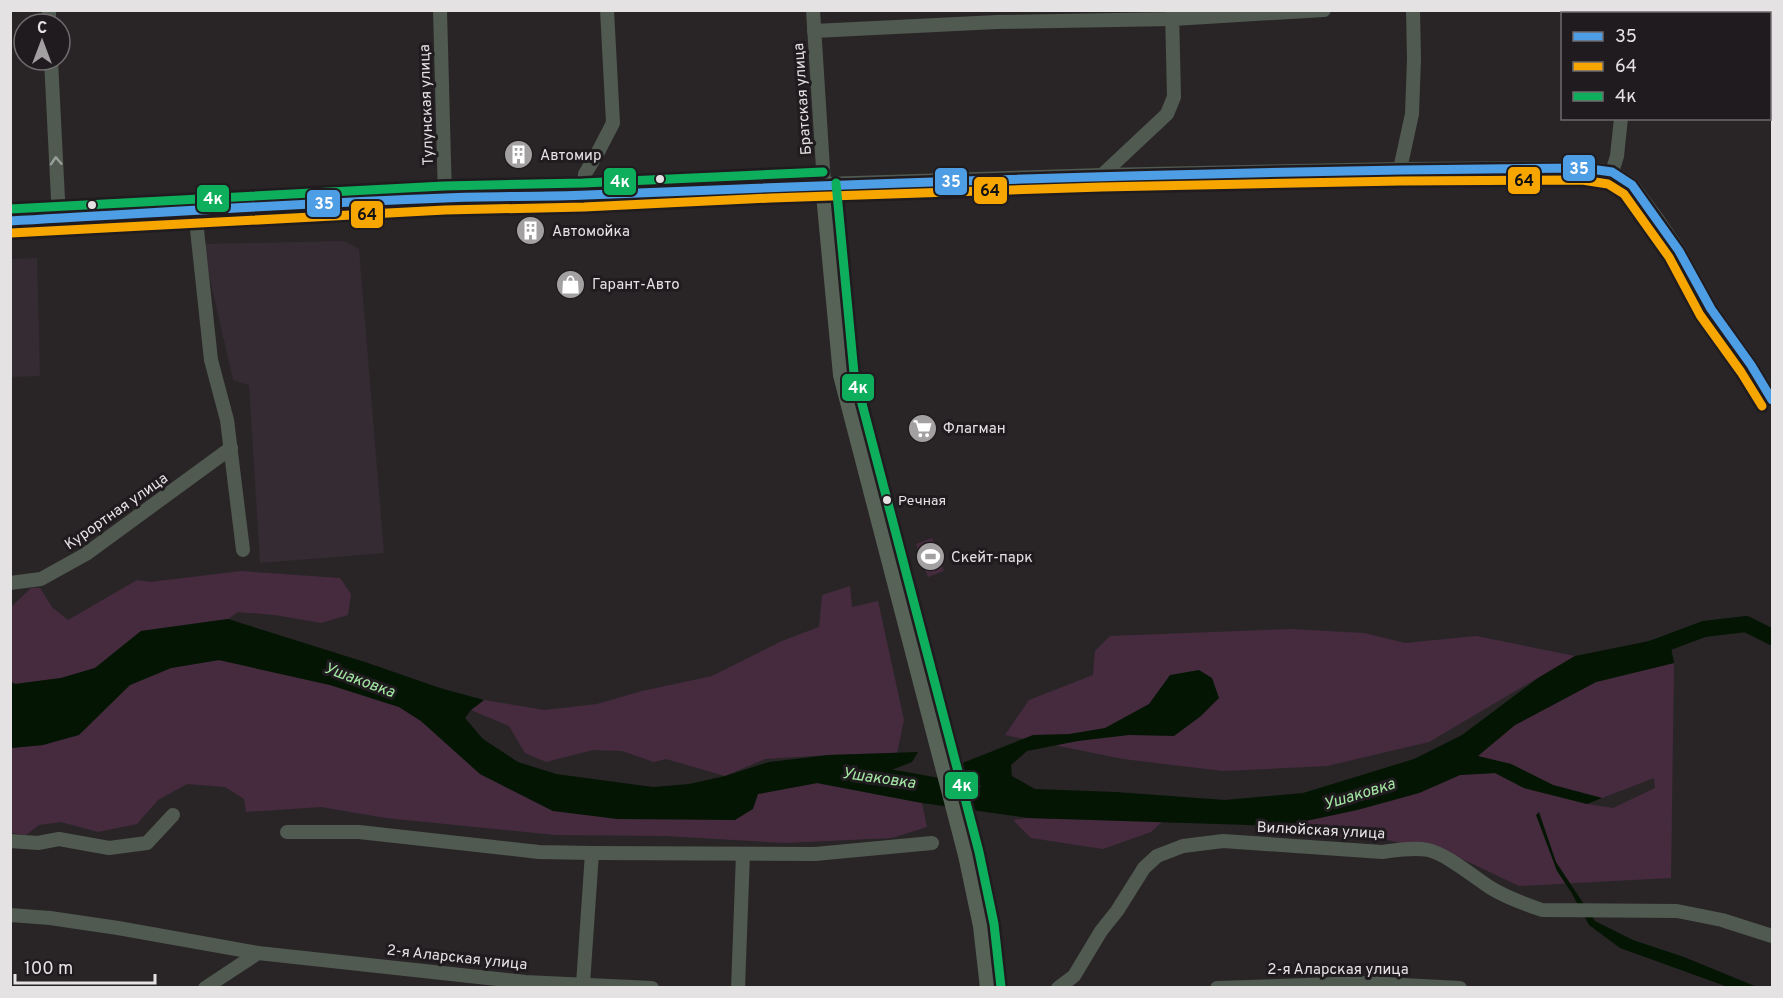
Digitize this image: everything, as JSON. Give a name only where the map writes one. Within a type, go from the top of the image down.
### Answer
[{"type":"main road","points":[[10,221],[445,198],[583,195],[824,184],[842,375],[967,855],[982,926],[989,987]]},
{"type":"street","name":"Тулунская улица","points":[[440,10],[445,198]]},
{"type":"street","points":[[583,195],[585,174],[613,123],[607,10]]},
{"type":"street","name":"Братская улица","points":[[813,10],[824,184]]},
{"type":"street","points":[[814,31],[997,16],[1172,15],[1324,10]]},
{"type":"street","points":[[1400,169],[1412,114],[1413,10]]},
{"type":"street","points":[[1102,176],[1167,114],[1174,97],[1172,15]]},
{"type":"street","points":[[52,72],[59,219]]},
{"type":"street","points":[[1612,172],[1617,156],[1621,120]]},
{"type":"street","points":[[824,184],[1400,169],[1583,168],[1612,172],[1632,185],[1658,220],[1679,251],[1711,309],[1773,400]]},
{"type":"street","points":[[195,211],[211,360],[227,420],[243,550]]},
{"type":"street","name":"Курортная улица","points":[[10,583],[41,579],[86,554],[231,447]]},
{"type":"street","points":[[10,841],[38,843],[59,839],[109,848],[147,843],[173,815]]},
{"type":"street","points":[[287,832],[359,832],[539,852],[592,853],[815,854],[932,843]]},
{"type":"street","name":"Вилюйская улица","points":[[1076,982],[1101,931],[1117,911],[1144,867],[1157,856],[1183,846],[1223,841],[1382,852],[1401,849],[1429,850],[1463,868],[1494,890],[1542,910],[1677,911],[1722,920],[1773,936]]},
{"type":"street","points":[[583,984],[592,853]]},
{"type":"street","points":[[738,987],[743,854]]},
{"type":"street","name":"2-я Аларская улица","points":[[10,915],[50,918],[118,928],[258,953],[525,982],[652,987]]},
{"type":"street","points":[[205,987],[258,953]]},
{"type":"street","points":[[1058,987],[1076,982]]},
{"type":"street","name":"2-я Аларская улица","points":[[1217,987],[1365,983],[1460,987]]},
{"type":"shaded area","points":[[1772,11],[1772,24],[1771,12],[1628,12]]},
{"type":"shaded area","points":[[344,241],[359,249],[384,553],[260,563],[249,385],[233,380],[202,244]]},
{"type":"shaded area","points":[[37,258],[40,376],[11,377],[11,259]]},
{"type":"shaded area","name":"Скейт-парк","points":[[932,538],[944,571],[928,577],[916,544]]},
{"type":"shaded area","points":[[241,571],[340,578],[351,594],[348,615],[321,623],[275,615],[238,612],[228,619],[141,631],[95,668],[61,678],[15,684],[11,682],[11,607],[31,588],[40,588],[52,607],[68,620],[137,580],[150,582]]},
{"type":"shaded area","points":[[850,586],[852,607],[878,601],[904,720],[897,753],[765,759],[725,776],[666,759],[654,762],[622,751],[593,750],[546,762],[525,753],[509,726],[471,710],[484,700],[544,710],[597,704],[642,691],[712,676],[782,641],[819,627],[822,595]]},
{"type":"shaded area","points":[[1290,629],[1364,633],[1405,643],[1476,636],[1575,656],[1429,742],[1327,766],[1223,771],[1123,759],[1005,735],[1029,700],[1093,675],[1095,651],[1110,636]]},
{"type":"shaded area","points":[[219,660],[330,685],[399,707],[421,721],[480,774],[553,811],[758,794],[817,783],[922,803],[927,827],[892,838],[785,843],[665,836],[556,835],[386,818],[321,807],[246,812],[244,799],[225,787],[187,784],[158,800],[137,824],[98,832],[61,822],[39,825],[26,835],[11,833],[11,748],[43,745],[110,703],[130,685],[171,668]]},
{"type":"shaded area","points":[[1674,663],[1671,878],[1519,886],[1458,857],[1388,840],[1287,835],[1282,826],[1357,810],[1419,793],[1460,775],[1495,773],[1524,788],[1613,808],[1655,788],[1654,778],[1602,798],[1553,785],[1511,764],[1477,756],[1515,725],[1596,682]]},
{"type":"shaded area","points":[[1028,818],[1163,821],[1151,832],[1103,849],[1031,838],[1013,820]]},
{"type":"water","points":[[228,619],[440,688],[484,700],[465,718],[483,739],[518,762],[556,774],[653,787],[689,784],[725,776],[769,762],[829,755],[918,752],[912,762],[889,771],[883,783],[939,791],[962,787],[982,787],[955,766],[1033,735],[1069,734],[1105,728],[1149,704],[1170,675],[1199,670],[1212,678],[1219,698],[1201,716],[1174,736],[1129,735],[1078,741],[1027,751],[1011,765],[1012,776],[1035,789],[1225,800],[1303,793],[1414,759],[1462,735],[1538,678],[1575,656],[1669,637],[1674,663],[1596,682],[1515,725],[1478,756],[1511,764],[1553,785],[1602,798],[1587,804],[1524,788],[1495,773],[1460,775],[1419,793],[1357,810],[1282,826],[1028,818],[922,803],[817,783],[758,794],[753,809],[735,820],[617,819],[553,811],[480,774],[421,721],[399,707],[330,685],[219,660],[171,668],[130,685],[79,735],[43,745],[11,748],[11,682],[15,684],[61,678],[95,668],[141,631]]},
{"type":"water","points":[[1539,812],[1556,862],[1595,921],[1633,940],[1684,957],[1757,987],[1728,987],[1620,948],[1589,925],[1557,871],[1536,815]]},
{"type":"waterway","name":"Ушаковка","points":[[1648,650],[1704,629],[1746,624],[1772,637]]},
{"type":"waterway","name":"Ушаковка","points":[[865,773],[961,790]]},
{"type":"transit line","name":"35","points":[[10,221],[463,197],[569,196],[1210,174],[1583,168],[1612,172],[1632,185],[1679,251],[1711,309],[1751,365],[1772,400]]},
{"type":"transit line","name":"4к","points":[[10,209],[444,186],[583,183],[823,172]]},
{"type":"transit line","name":"64","points":[[11,233],[445,210],[584,207],[771,198],[1102,187],[1582,180],[1608,184],[1624,194],[1669,257],[1700,315],[1762,406]]},
{"type":"transit line","name":"4к","points":[[836,183],[854,373],[979,852],[994,924],[1001,987]]},
{"type":"place","name":"Автомир","points":[[519,155]]},
{"type":"place","name":"Автомойка","points":[[531,231]]},
{"type":"place","name":"Гарант-Авто","points":[[571,284]]},
{"type":"place","name":"Флагман","points":[[922,428]]},
{"type":"place","name":"Речная","points":[[887,500]]},
{"type":"place","name":"Скейт-парк","points":[[930,557]]}]
